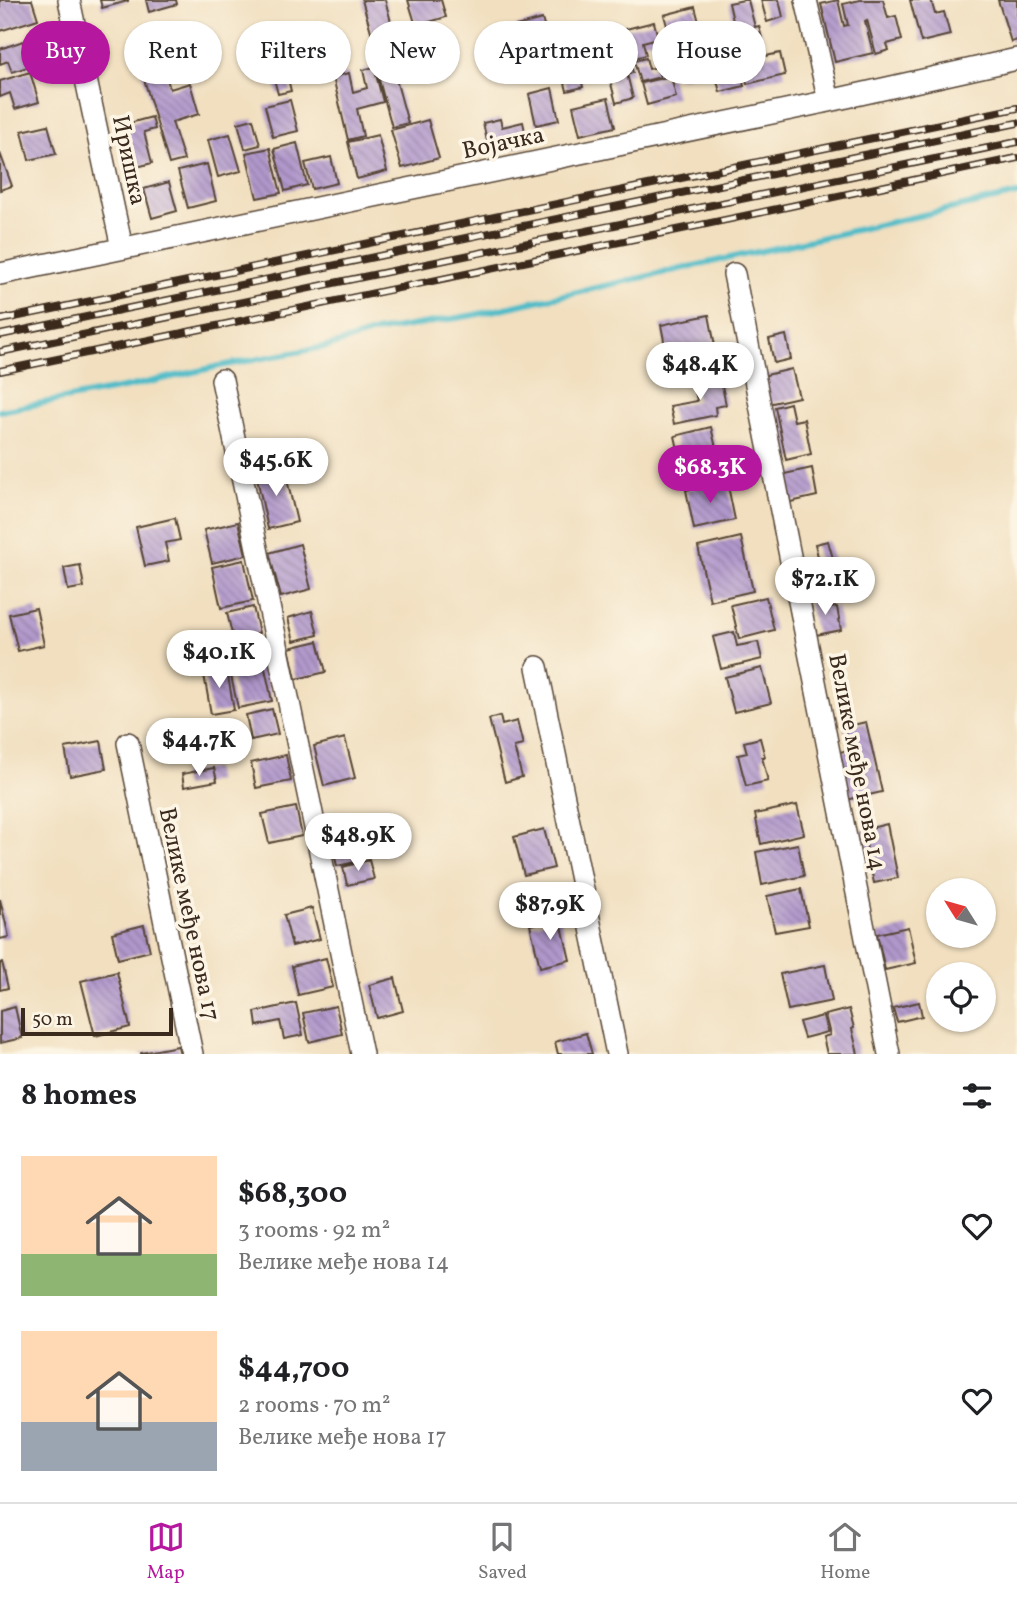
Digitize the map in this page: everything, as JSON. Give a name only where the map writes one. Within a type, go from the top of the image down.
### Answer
[{"type":"street","name":"Иришка","points":[[69,0],[122,248]]},
{"type":"street","points":[[806,0],[829,101]]},
{"type":"street","name":"Војачка","points":[[0,274],[829,101],[1017,59]]},
{"type":"street","name":"Велике међе нова 14","points":[[734,274],[889,1054]]},
{"type":"street","points":[[222,380],[362,1054]]},
{"type":"street","points":[[537,667],[617,1054]]},
{"type":"street","name":"Велике међе нова 17","points":[[128,743],[192,1054]]},
{"type":"building","points":[[0,0],[32,0],[38,19],[21,21],[21,24],[0,31]]},
{"type":"building","points":[[100,0],[128,0],[128,1],[102,8]]},
{"type":"building","points":[[146,0],[176,0],[177,4],[149,12]]},
{"type":"building","points":[[362,0],[385,0],[391,21],[368,21]]},
{"type":"building","points":[[408,0],[441,0],[446,17],[433,21],[414,21]]},
{"type":"building","points":[[748,0],[753,21],[733,21],[729,3]]},
{"type":"building","points":[[761,0],[779,0],[783,17],[767,22]]},
{"type":"building","points":[[838,0],[844,26],[848,25],[843,4],[860,0],[883,0],[888,18],[896,16],[902,40],[887,44],[889,50],[876,54],[867,20],[865,21],[873,53],[835,62],[821,4]]},
{"type":"building","points":[[910,0],[931,0],[935,14],[944,12],[950,35],[921,42]]},
{"type":"building","points":[[998,0],[1017,0],[1017,40],[1011,42]]},
{"type":"building","points":[[695,7],[699,21],[666,21],[664,15]]},
{"type":"building","points":[[652,22],[652,40],[643,42],[646,55],[638,57],[638,26]]},
{"type":"building","points":[[21,42],[21,69],[12,72],[8,61],[0,64],[0,49]]},
{"type":"building","points":[[780,53],[785,75],[766,80],[766,56]]},
{"type":"building","points":[[646,58],[649,69],[652,68],[652,79],[640,82],[638,60]]},
{"type":"building","points":[[21,75],[21,84],[34,84],[39,102],[15,109],[10,93],[0,97],[0,81]]},
{"type":"building","points":[[652,80],[652,84],[673,84],[676,97],[647,105],[641,83]]},
{"type":"building","points":[[351,82],[353,92],[367,88],[366,84],[378,84],[383,102],[357,109],[363,136],[348,140],[335,84]]},
{"type":"building","points":[[145,84],[168,84],[170,89],[190,84],[199,114],[172,122],[184,160],[169,164]]},
{"type":"building","points":[[275,84],[289,84],[291,91],[278,94]]},
{"type":"building","points":[[380,84],[397,84],[408,123],[392,127]]},
{"type":"building","points":[[565,84],[582,84],[583,87],[567,91]]},
{"type":"building","points":[[611,84],[630,84],[633,98],[616,103]]},
{"type":"building","points":[[718,84],[743,84],[744,86],[720,92]]},
{"type":"building","points":[[552,88],[559,120],[536,125],[529,94]]},
{"type":"building","points":[[608,98],[615,127],[580,135],[573,106]]},
{"type":"building","points":[[290,100],[298,131],[273,137],[265,106]]},
{"type":"building","points":[[152,117],[155,129],[144,132],[152,163],[137,167],[126,124]]},
{"type":"building","points":[[253,119],[260,145],[245,149],[238,123]]},
{"type":"building","points":[[500,119],[502,127],[523,122],[528,145],[490,154],[483,123]]},
{"type":"building","points":[[428,120],[439,158],[402,168],[391,130]]},
{"type":"building","points":[[48,125],[56,154],[29,160],[22,131]]},
{"type":"building","points":[[230,134],[241,171],[218,177],[208,140]]},
{"type":"building","points":[[378,135],[387,171],[357,179],[348,142]]},
{"type":"building","points":[[297,143],[307,185],[285,191],[274,149]]},
{"type":"building","points":[[270,148],[281,193],[257,198],[246,153]]},
{"type":"building","points":[[0,153],[12,186],[0,190]]},
{"type":"building","points":[[331,157],[337,183],[312,189],[305,163]]},
{"type":"building","points":[[207,164],[216,201],[188,208],[178,171]]},
{"type":"building","points":[[169,182],[177,211],[152,218],[144,189]]},
{"type":"building","points":[[709,315],[715,346],[667,356],[661,325]]},
{"type":"building","points":[[786,335],[791,359],[774,363],[769,339]]},
{"type":"building","points":[[792,369],[799,397],[768,404],[762,376]]},
{"type":"building","points":[[710,377],[711,383],[721,381],[726,405],[715,407],[716,415],[674,424],[670,406],[697,401],[693,381]]},
{"type":"building","points":[[790,403],[794,421],[804,419],[811,454],[786,460],[775,407]]},
{"type":"building","points":[[711,427],[717,452],[699,457],[700,463],[682,467],[675,436]]},
{"type":"building","points":[[709,465],[713,481],[685,487],[682,470]]},
{"type":"building","points":[[284,467],[297,522],[268,529],[256,473]]},
{"type":"building","points":[[812,468],[817,496],[786,503],[780,475]]},
{"type":"building","points":[[727,481],[735,520],[694,529],[686,490]]},
{"type":"building","points":[[175,518],[180,540],[165,543],[169,561],[145,566],[136,527]]},
{"type":"building","points":[[238,522],[246,555],[212,563],[204,530]]},
{"type":"building","points":[[741,537],[753,591],[710,601],[698,547]]},
{"type":"building","points":[[828,541],[834,562],[820,565],[815,544]]},
{"type":"building","points":[[300,544],[311,589],[281,597],[269,553]]},
{"type":"building","points":[[244,560],[253,601],[221,608],[212,567]]},
{"type":"building","points":[[80,565],[84,587],[68,590],[64,568]]},
{"type":"building","points":[[766,597],[774,630],[739,639],[731,605]]},
{"type":"building","points":[[827,598],[829,608],[837,607],[841,630],[816,635],[809,602]]},
{"type":"building","points":[[253,607],[259,633],[233,638],[227,613]]},
{"type":"building","points":[[36,608],[44,645],[18,651],[9,614]]},
{"type":"building","points":[[312,611],[318,635],[294,641],[288,618]]},
{"type":"building","points":[[734,632],[737,646],[758,642],[762,659],[721,669],[713,637]]},
{"type":"building","points":[[230,636],[234,662],[194,669],[190,643]]},
{"type":"building","points":[[318,641],[326,672],[296,679],[289,648]]},
{"type":"building","points":[[263,659],[272,701],[238,708],[229,667]]},
{"type":"building","points":[[226,665],[234,710],[211,714],[203,669]]},
{"type":"building","points":[[762,668],[771,703],[734,712],[725,677]]},
{"type":"building","points":[[272,709],[278,734],[251,740],[246,715]]},
{"type":"building","points":[[500,716],[502,725],[517,721],[523,745],[514,747],[522,777],[505,782],[489,719]]},
{"type":"building","points":[[866,722],[882,792],[846,800],[835,753],[849,750],[844,727]]},
{"type":"building","points":[[345,738],[355,778],[324,786],[314,746]]},
{"type":"building","points":[[760,738],[768,781],[746,786],[738,755],[747,753],[744,742]]},
{"type":"building","points":[[101,741],[106,769],[70,776],[65,748]]},
{"type":"building","points":[[286,755],[291,781],[256,788],[251,763]]},
{"type":"building","points":[[214,768],[217,781],[184,787],[182,774]]},
{"type":"building","points":[[797,805],[804,834],[761,844],[755,814]]},
{"type":"building","points":[[296,807],[302,836],[269,843],[262,814]]},
{"type":"building","points":[[887,824],[898,878],[874,883],[863,830]]},
{"type":"building","points":[[353,828],[360,861],[337,866],[334,853],[329,854],[324,835]]},
{"type":"building","points":[[544,829],[554,868],[524,875],[514,837]]},
{"type":"building","points":[[798,844],[804,876],[762,885],[756,852]]},
{"type":"building","points":[[369,860],[374,879],[347,885],[343,867]]},
{"type":"building","points":[[801,889],[809,926],[775,932],[767,896]]},
{"type":"building","points":[[0,899],[9,937],[0,939]]},
{"type":"building","points":[[312,908],[320,939],[292,946],[284,915]]},
{"type":"building","points":[[560,918],[570,960],[540,967],[530,925]]},
{"type":"building","points":[[144,925],[150,951],[118,959],[112,933]]},
{"type":"building","points":[[908,927],[916,963],[885,970],[877,934]]},
{"type":"building","points":[[326,958],[333,987],[298,995],[292,966]]},
{"type":"building","points":[[2,962],[8,988],[0,990],[0,963]]},
{"type":"building","points":[[825,965],[832,1001],[788,1010],[780,974]]},
{"type":"building","points":[[117,972],[130,1027],[95,1036],[81,981]]},
{"type":"building","points":[[395,978],[403,1011],[377,1018],[369,985]]},
{"type":"building","points":[[919,1002],[922,1016],[897,1022],[893,1008]]},
{"type":"building","points":[[296,1003],[303,1035],[284,1039],[280,1021],[257,1026],[255,1012]]},
{"type":"building","points":[[336,1006],[342,1034],[309,1042],[303,1013]]},
{"type":"building","points":[[15,1007],[22,1038],[0,1043],[0,1011]]},
{"type":"building","points":[[849,1009],[858,1054],[827,1054],[823,1037],[830,1035],[825,1015]]},
{"type":"building","points":[[823,1016],[827,1032],[804,1038],[799,1022]]},
{"type":"building","points":[[586,1033],[592,1054],[558,1054],[555,1042]]},
{"type":"building","points":[[178,1046],[180,1054],[141,1054],[141,1053]]},
{"type":"waterway","points":[[0,411],[330,346],[375,332],[474,315],[1017,194]]},
{"type":"railway","points":[[0,320],[1017,108]]},
{"type":"railway","points":[[0,335],[1017,123]]},
{"type":"railway","points":[[0,352],[1017,142]]},
{"type":"railway","points":[[0,371],[1017,158]]}]
